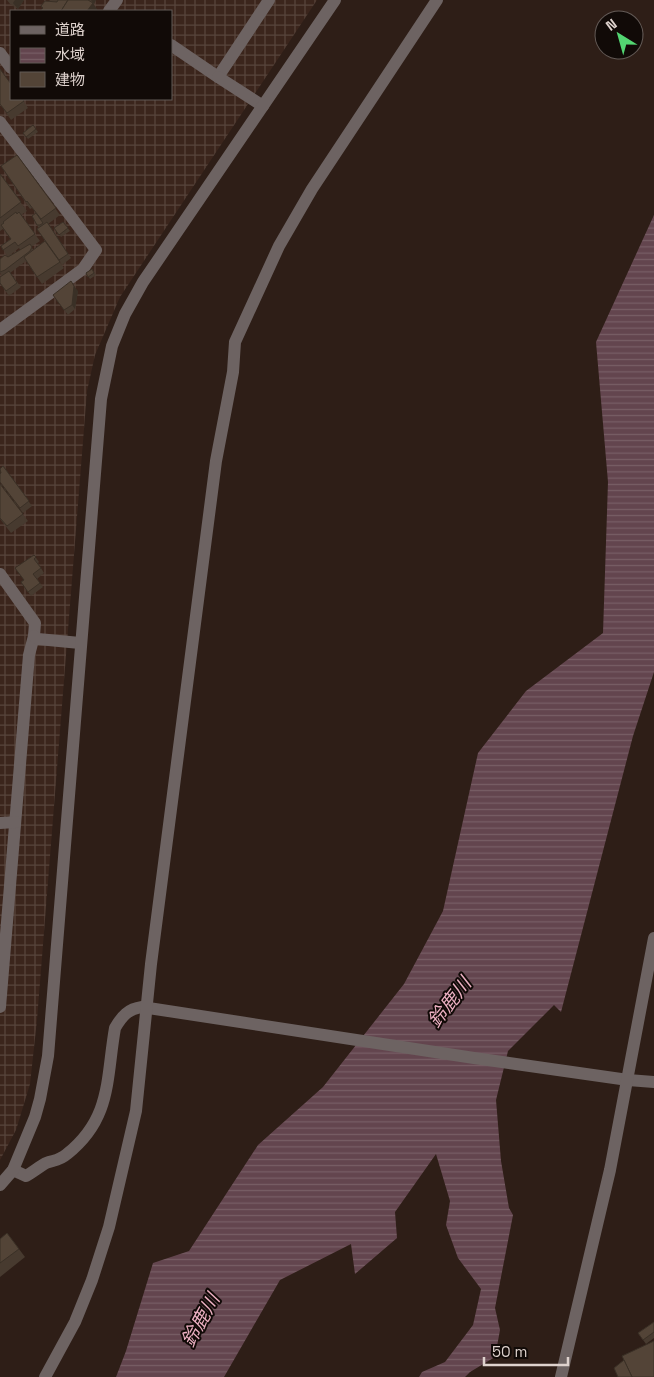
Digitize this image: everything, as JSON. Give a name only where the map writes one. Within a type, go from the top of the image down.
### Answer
[{"type":"street","points":[[218,77],[269,0]]},
{"type":"street","points":[[0,1185],[13,1170],[35,1118],[47,1063],[75,642],[101,399],[112,346],[125,314],[144,282],[258,103],[335,0]]},
{"type":"street","points":[[45,1377],[75,1322],[92,1280],[109,1227],[136,1111],[150,1008],[152,964],[216,461],[233,372],[235,342],[279,246],[312,189],[437,0]]},
{"type":"street","points":[[172,46],[258,103]]},
{"type":"street","points":[[0,53],[10,67]]},
{"type":"street","points":[[0,122],[96,250],[83,268],[0,330]]},
{"type":"street","points":[[0,1007],[29,655],[36,637],[35,623],[2,583]]},
{"type":"street","points":[[36,637],[75,642]]},
{"type":"street","points":[[0,823],[15,822]]},
{"type":"street","points":[[561,1377],[610,1170],[622,1079],[654,938]]},
{"type":"street","points":[[13,1170],[26,1176],[47,1163],[57,1161],[90,1132],[106,1094],[115,1028],[121,1018],[132,1009],[150,1008],[474,1058],[654,1082]]},
{"type":"shaded area","points":[[0,0],[317,0],[120,297],[95,355],[87,391],[37,1020],[30,1084],[16,1130],[0,1160]]},
{"type":"water","name":"鈴鹿川","points":[[654,215],[654,672],[633,736],[561,1012],[554,1005],[508,1051],[496,1100],[501,1161],[509,1208],[513,1215],[495,1308],[500,1330],[495,1357],[465,1377],[419,1377],[422,1372],[445,1362],[473,1325],[481,1289],[458,1258],[446,1225],[450,1201],[436,1154],[395,1212],[397,1238],[355,1274],[351,1244],[280,1280],[224,1377],[116,1377],[153,1263],[189,1251],[258,1145],[323,1087],[404,984],[443,911],[478,753],[526,691],[603,633],[608,482],[596,342]]},
{"type":"building","points":[[58,0],[68,0],[62,10],[41,10],[43,8],[41,6],[45,1],[57,2]]},
{"type":"building","points":[[68,0],[88,0],[93,3],[88,10],[62,10]]},
{"type":"building","points":[[0,69],[10,83],[10,100],[24,101],[7,113],[0,104]]},
{"type":"building","points":[[33,125],[36,129],[26,137],[23,133]]},
{"type":"building","points":[[17,155],[56,208],[41,219],[26,202],[1,166]]},
{"type":"building","points":[[0,174],[21,202],[0,218]]},
{"type":"building","points":[[16,212],[17,214],[19,212],[35,234],[18,246],[15,242],[3,250],[1,246],[11,239],[1,225]]},
{"type":"building","points":[[36,213],[43,223],[40,225],[37,225],[32,216]]},
{"type":"building","points":[[47,222],[68,254],[59,260],[37,229]]},
{"type":"building","points":[[63,222],[68,228],[59,235],[54,228]]},
{"type":"building","points":[[45,241],[60,262],[37,277],[24,257]]},
{"type":"building","points":[[30,244],[32,247],[30,251],[0,272],[0,259],[5,255],[8,257]]},
{"type":"building","points":[[92,269],[94,273],[88,277],[86,273]]},
{"type":"building","points":[[9,271],[17,283],[6,291],[0,283],[0,277]]},
{"type":"building","points":[[71,281],[74,286],[72,305],[64,310],[53,295]]},
{"type":"building","points":[[3,466],[29,501],[20,508],[0,482],[0,469]]},
{"type":"building","points":[[0,484],[23,514],[7,526],[0,518]]},
{"type":"building","points":[[34,555],[36,557],[34,559],[41,568],[33,574],[40,583],[28,592],[21,582],[24,580],[15,568]]},
{"type":"building","points":[[7,1233],[19,1249],[0,1263],[0,1239]]},
{"type":"building","points":[[654,1322],[654,1332],[643,1340],[638,1333]]},
{"type":"building","points":[[654,1341],[654,1377],[632,1377],[622,1356]]},
{"type":"building","points":[[624,1360],[632,1377],[618,1377],[614,1368]]}]
